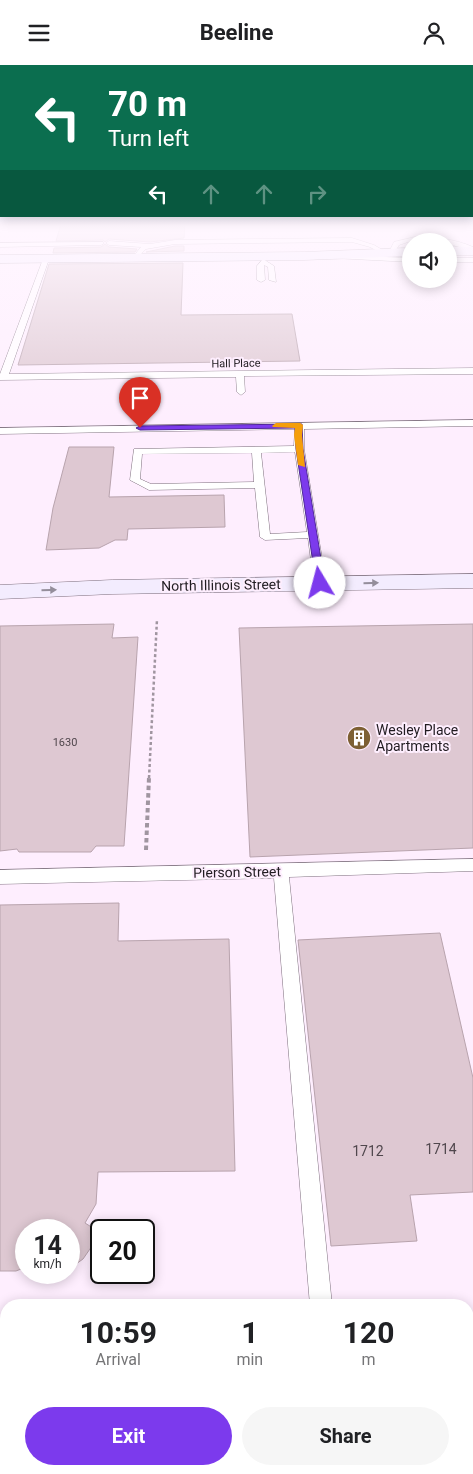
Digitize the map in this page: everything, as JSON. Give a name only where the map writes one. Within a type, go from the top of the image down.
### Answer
[{"type":"main road","name":"North Illinois Street","points":[[0,592],[112,587],[473,581]]},
{"type":"lane","points":[[2,377],[18,351],[37,290]]},
{"type":"lane","name":"Hall Place","points":[[2,377],[473,371]]},
{"type":"lane","points":[[240,374],[241,392]]},
{"type":"lane","points":[[0,431],[473,423]]},
{"type":"lane","points":[[300,425],[298,435],[320,583]]},
{"type":"lane","points":[[256,449],[265,537],[313,535]]},
{"type":"lane","points":[[260,485],[149,487],[135,480],[137,451],[300,449]]},
{"type":"lane","name":"Pierson Street","points":[[0,877],[473,865]]},
{"type":"lane","points":[[281,871],[320,1299]]},
{"type":"path","points":[[145,873],[157,619]]},
{"type":"building","points":[[41,290],[182,290],[181,315],[292,314],[300,361],[18,365]]},
{"type":"building","points":[[69,447],[114,447],[109,497],[224,495],[225,527],[128,529],[127,540],[115,540],[99,548],[46,550],[53,508]]},
{"type":"building","points":[[114,624],[112,638],[138,637],[124,846],[96,846],[91,852],[19,852],[17,849],[0,851],[0,626]]},
{"type":"building","name":"Wesley Place Apartments","points":[[473,624],[473,848],[250,857],[239,628]]},
{"type":"building","points":[[119,903],[118,941],[229,939],[235,1171],[98,1172],[96,1204],[85,1223],[90,1226],[90,1249],[83,1259],[80,1261],[80,1219],[15,1219],[15,1271],[0,1271],[0,905]]},
{"type":"building","points":[[440,933],[473,1078],[473,1192],[410,1195],[417,1241],[331,1246],[298,940]]},
{"type":"slow traffic","points":[[276,426],[300,425],[298,435],[302,465]]},
{"type":"place","name":"Wesley Place Apartments","points":[[359,738]]},
{"type":"route","points":[[140,428],[300,425],[298,435],[320,583]]}]
